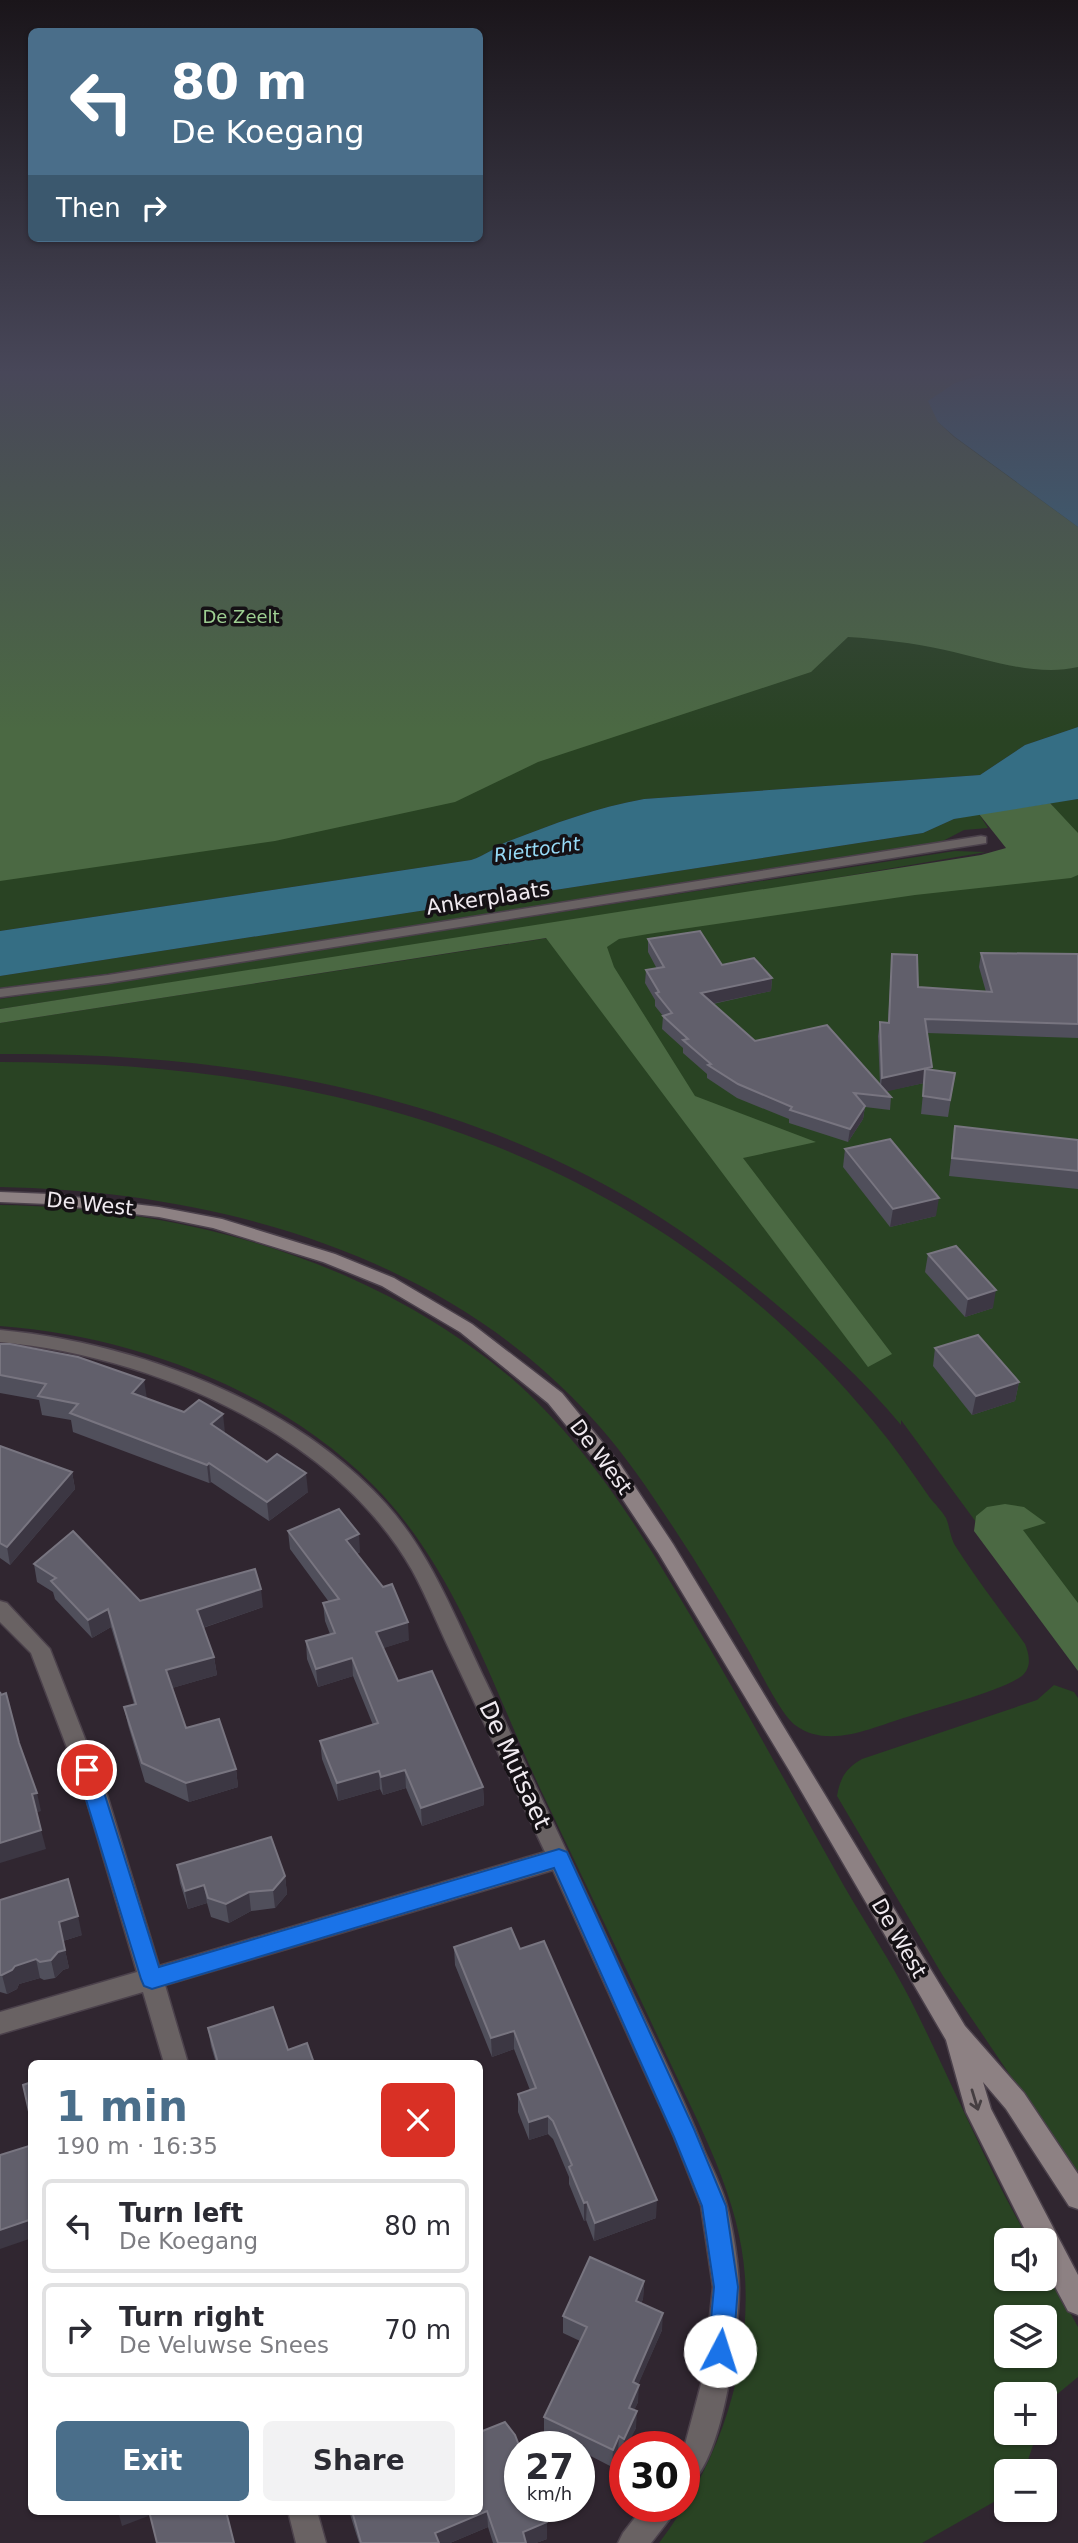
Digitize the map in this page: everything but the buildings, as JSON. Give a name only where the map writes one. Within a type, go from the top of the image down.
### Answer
[{"type":"main road","name":"De West","points":[[0,1197],[49,1199],[159,1212],[216,1223],[329,1258],[388,1282],[446,1315],[555,1398],[613,1469],[666,1549],[797,1764],[956,2035],[1015,2101],[1078,2197]]},
{"type":"main road","name":"De West","points":[[956,2035],[979,2112],[1037,2228]]},
{"type":"main road","name":"De West","points":[[1057,2264],[1078,2302]]},
{"type":"street","name":"Ankerplaats","points":[[0,993],[108,979],[981,840]]},
{"type":"street","name":"De Mutsaet","points":[[0,1336],[32,1339],[139,1364],[198,1386],[266,1420],[324,1457],[380,1510],[420,1566],[559,1858],[686,2136],[714,2206],[726,2287],[718,2373],[700,2442]]},
{"type":"street","points":[[0,1609],[40,1649],[96,1795],[175,2060]]},
{"type":"street","points":[[0,2023],[559,1858]]},
{"type":"street","points":[[303,2515],[311,2543]]},
{"type":"street","points":[[633,2543],[649,2522]]},
{"type":"green space","name":"De Zeelt","points":[[0,493],[1078,493],[1078,727],[1025,745],[980,775],[644,799],[559,822],[509,841],[471,860],[0,931]]},
{"type":"green space","name":"De Zeelt","points":[[0,493],[1031,493],[1078,527],[1078,667],[1045,670],[1011,666],[921,645],[848,637],[811,672],[538,762],[455,802],[275,841],[0,881]]},
{"type":"green space","points":[[1078,799],[1078,1661],[901,1420],[901,1425],[839,1360],[753,1285],[677,1229],[616,1191],[545,1155],[471,1125],[395,1101],[317,1082],[239,1069],[159,1060],[0,1054],[0,1023],[1052,860],[1053,806],[1050,803]]},
{"type":"green space","points":[[1050,803],[1078,833],[1078,875],[1071,878],[915,895],[648,934],[619,939],[607,947],[614,967],[695,1096],[816,1142],[743,1158],[892,1354],[868,1367],[546,938],[0,1023],[0,1009],[981,855],[1006,848],[979,814]]},
{"type":"green space","points":[[979,814],[988,828],[964,830],[939,843],[106,974],[0,988],[0,976],[923,833],[954,819]]},
{"type":"green space","points":[[955,851],[986,852],[706,900],[0,1009],[0,999]]},
{"type":"green space","points":[[0,1062],[127,1066],[249,1080],[368,1104],[481,1140],[589,1189],[691,1251],[786,1329],[874,1422],[944,1515],[956,1547],[1025,1644],[1028,1668],[1023,1675],[1001,1687],[865,1731],[822,1736],[795,1725],[777,1702],[707,1580],[636,1473],[590,1416],[531,1360],[465,1312],[395,1273],[320,1242],[242,1218],[162,1202],[81,1191],[0,1187]]},
{"type":"green space","points":[[0,1205],[68,1208],[136,1216],[204,1229],[335,1271],[397,1301],[455,1336],[510,1377],[541,1406],[596,1469],[666,1575],[887,1957],[1023,2228],[994,2228],[994,2291],[1057,2291],[1057,2289],[1078,2327],[1078,2377],[1057,2394],[1057,2382],[994,2382],[994,2445],[1033,2445],[1028,2459],[994,2459],[994,2502],[922,2543],[659,2543],[673,2522],[700,2522],[700,2477],[726,2418],[742,2349],[745,2277],[742,2248],[727,2190],[716,2162],[528,1762],[473,1636],[429,1556],[403,1519],[373,1485],[335,1451],[293,1421],[248,1395],[200,1373],[151,1355],[50,1332],[0,1326]]},
{"type":"green space","points":[[1005,1504],[1024,1507],[1046,1523],[1023,1530],[1078,1603],[1078,1671],[974,1531],[976,1516],[987,1507]]},
{"type":"green space","points":[[1054,1685],[1074,1692],[1078,1698],[1078,2176],[943,1976],[837,1796],[845,1774],[862,1759],[1037,1700]]},
{"type":"water","points":[[1031,493],[1078,493],[1078,527]]},
{"type":"water","name":"Riettocht","points":[[1078,727],[1078,799],[954,819],[923,833],[0,976],[0,931],[471,860],[509,841],[559,822],[644,799],[980,775],[1025,745]]},
{"type":"route","points":[[87,1770],[152,1979],[559,1858],[686,2136],[714,2206],[726,2287],[720,2351]]}]
